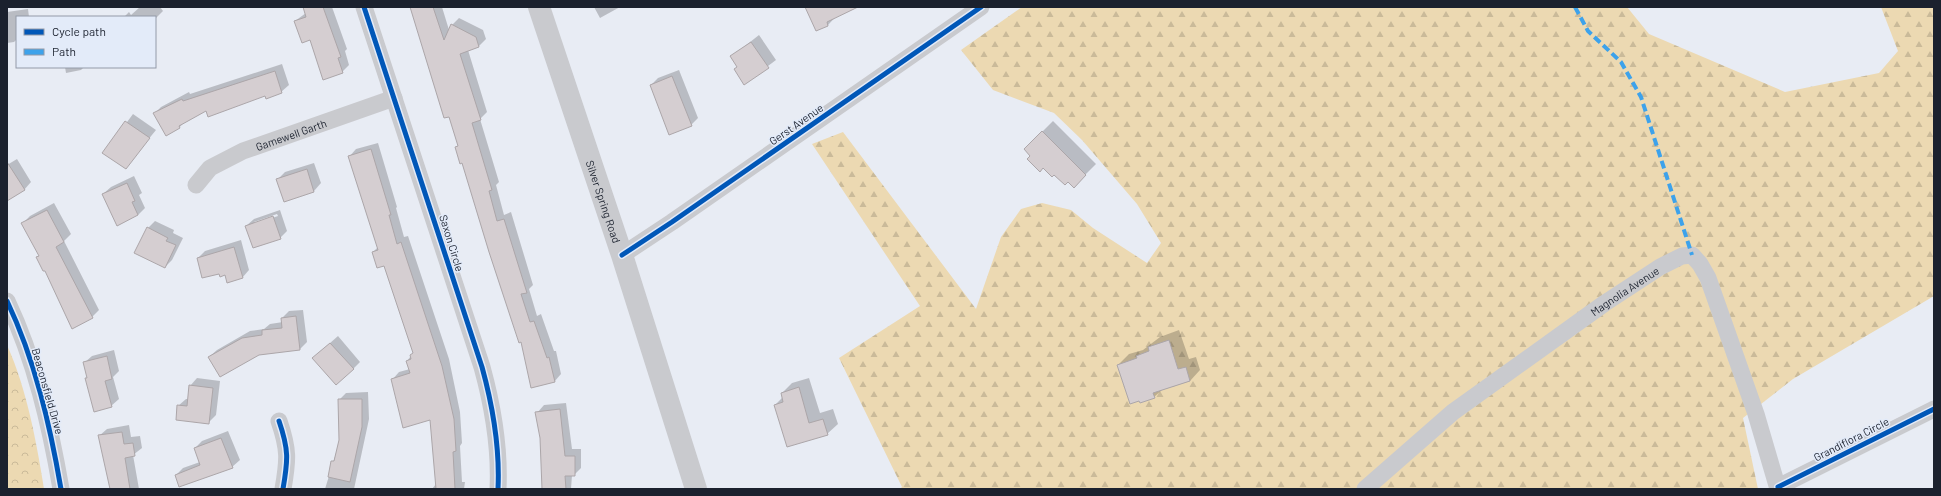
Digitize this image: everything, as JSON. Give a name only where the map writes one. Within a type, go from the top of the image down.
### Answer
[{"type":"main road","name":"Silver Spring Road","points":[[539,7],[622,255],[696,489]]},
{"type":"street","name":"Saxon Circle","points":[[364,7],[472,334],[491,399],[496,433],[498,489]]},
{"type":"street","name":"Gerst Avenue","points":[[622,255],[672,222],[981,7]]},
{"type":"street","name":"Gamewell Garth","points":[[196,186],[210,168],[243,151],[394,98]]},
{"type":"street","name":"Magnolia Avenue","points":[[1365,489],[1453,412],[1605,303],[1660,267],[1682,256],[1692,255],[1700,264],[1708,278],[1756,414],[1778,488]]},
{"type":"street","name":"Beaconsfield Drive","points":[[7,301],[19,328],[39,388],[61,489]]},
{"type":"street","name":"Grandiflora Circle","points":[[1778,488],[1934,409]]},
{"type":"street","points":[[279,421],[286,442],[288,458],[283,489]]},
{"type":"green space","points":[[1022,7],[1627,7],[1649,34],[1785,92],[1879,73],[1898,51],[1881,7],[1934,7],[1934,296],[1793,379],[1743,418],[1758,489],[900,489],[902,487],[839,358],[920,306],[812,144],[843,132],[976,309],[1001,237],[1021,209],[1042,203],[1071,210],[1093,228],[1147,263],[1161,243],[1137,204],[1082,140],[1054,113],[993,90],[961,50]]},
{"type":"green space","points":[[7,345],[25,397],[34,434],[44,489],[7,489]]},
{"type":"building","points":[[303,7],[323,7],[341,57],[338,58],[343,73],[323,80],[310,40],[302,43],[294,21],[306,17]]},
{"type":"building","points":[[410,7],[433,7],[444,40],[451,24],[476,37],[479,47],[460,54],[481,120],[472,123],[492,190],[489,191],[497,221],[504,219],[527,293],[521,294],[530,322],[534,321],[547,358],[549,357],[555,382],[531,388],[521,342],[519,343],[462,163],[460,164],[455,147],[458,146],[449,117],[444,118]]},
{"type":"building","points":[[805,7],[858,7],[827,22],[828,26],[816,31]]},
{"type":"building","points":[[751,42],[769,68],[744,85],[734,69],[737,67],[730,56]]},
{"type":"building","points":[[275,71],[282,93],[266,99],[265,96],[208,117],[206,111],[179,126],[180,128],[166,136],[153,113],[182,99],[183,101]]},
{"type":"building","points":[[672,76],[692,126],[669,135],[650,85]]},
{"type":"building","points":[[125,121],[150,138],[126,169],[102,153]]},
{"type":"building","points":[[1042,131],[1086,175],[1074,188],[1068,182],[1065,185],[1054,175],[1052,177],[1043,168],[1040,172],[1027,159],[1030,156],[1024,149]]},
{"type":"building","points":[[371,149],[391,215],[389,215],[397,244],[401,242],[442,366],[454,419],[456,451],[453,452],[455,489],[436,489],[430,420],[403,428],[391,379],[410,373],[406,361],[411,359],[410,355],[413,353],[384,266],[377,268],[372,252],[378,250],[348,156]]},
{"type":"building","points":[[7,162],[25,190],[7,201]]},
{"type":"building","points":[[307,169],[314,192],[284,202],[276,179]]},
{"type":"building","points":[[127,183],[135,201],[132,202],[138,215],[117,226],[102,194]]},
{"type":"building","points":[[47,210],[64,242],[56,247],[93,318],[72,329],[45,271],[43,271],[36,257],[39,256],[21,223]]},
{"type":"building","points":[[273,216],[281,239],[253,248],[245,226]]},
{"type":"building","points":[[147,227],[168,238],[166,241],[176,245],[165,268],[134,253]]},
{"type":"building","points":[[234,247],[243,278],[227,283],[225,275],[220,277],[219,274],[202,278],[197,258]]},
{"type":"building","points":[[296,316],[300,350],[259,355],[220,377],[208,357],[242,338],[262,335],[262,330],[282,328],[281,318]]},
{"type":"building","points":[[1169,340],[1178,369],[1186,367],[1190,381],[1153,393],[1155,398],[1140,403],[1139,401],[1130,404],[1117,365],[1137,358],[1136,356],[1149,351],[1148,347]]},
{"type":"building","points":[[330,343],[354,369],[336,385],[312,358]]},
{"type":"building","points":[[107,356],[112,379],[105,381],[112,407],[94,412],[85,378],[87,378],[83,362]]},
{"type":"building","points":[[189,385],[213,388],[209,424],[176,420],[177,405],[187,406]]},
{"type":"building","points":[[799,387],[809,423],[823,419],[828,435],[787,447],[774,405],[783,402],[781,393]]},
{"type":"building","points":[[338,399],[362,399],[362,427],[350,482],[328,477],[331,461],[334,461],[339,440]]},
{"type":"building","points":[[560,409],[565,456],[575,456],[575,476],[565,476],[566,489],[542,489],[540,438],[535,412]]},
{"type":"building","points":[[122,432],[124,444],[133,443],[135,456],[125,458],[130,489],[110,489],[98,435]]},
{"type":"building","points":[[221,438],[233,468],[179,487],[175,475],[200,465],[194,448]]},
{"type":"marked path","points":[[1575,7],[1588,31],[1621,62],[1641,97],[1692,255]]},
{"type":"cycle path","points":[[364,7],[482,367],[497,442],[498,489]]},
{"type":"cycle path","points":[[622,255],[672,222],[981,7]]},
{"type":"cycle path","points":[[7,301],[26,346],[40,393],[52,441],[61,489]]},
{"type":"cycle path","points":[[1778,487],[1934,409]]},
{"type":"cycle path","points":[[279,421],[285,440],[287,455],[283,489]]}]
